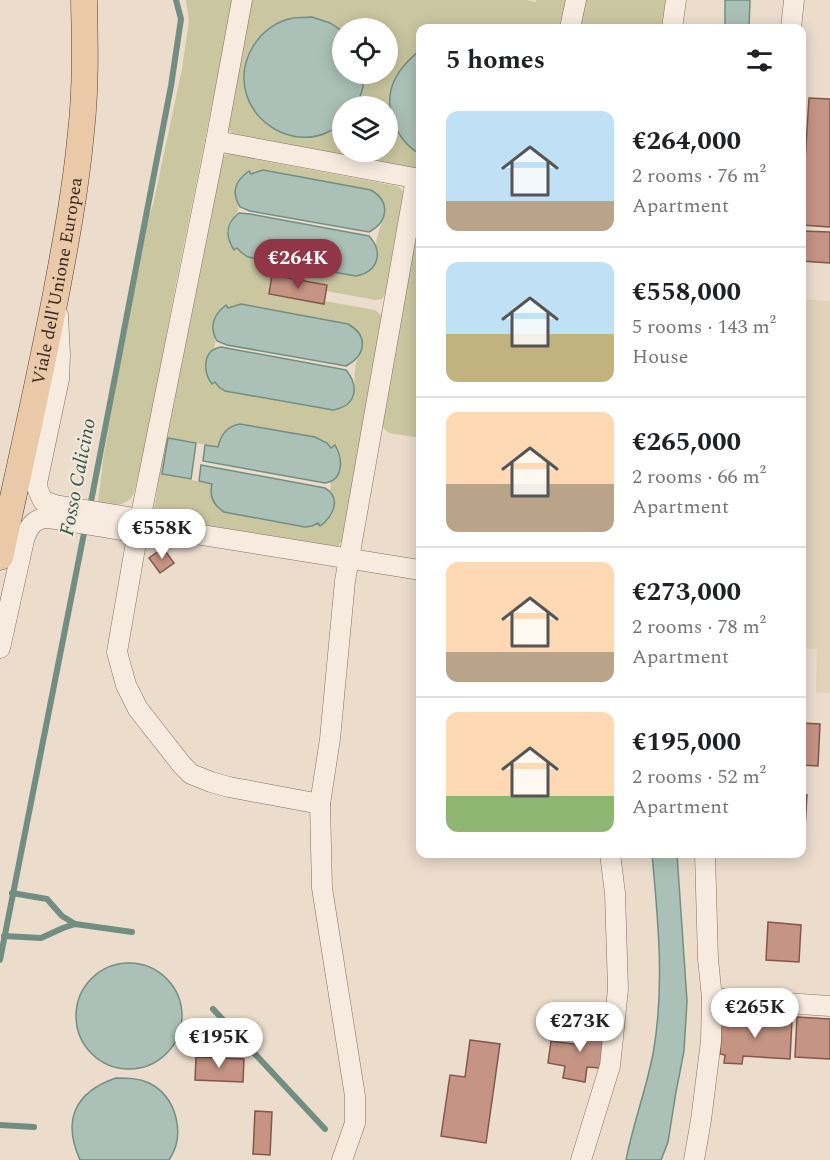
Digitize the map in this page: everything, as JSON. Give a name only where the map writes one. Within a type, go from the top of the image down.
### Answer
[{"type":"main road","name":"Viale dell'Unione Europea","points":[[0,558],[41,372],[76,176],[84,74],[84,0]]},
{"type":"street","points":[[242,0],[139,525],[117,652],[126,684],[138,709],[191,774],[230,787],[320,804]]},
{"type":"street","points":[[571,24],[576,0]]},
{"type":"street","points":[[673,24],[676,0]]},
{"type":"street","points":[[792,24],[794,0]]},
{"type":"street","points":[[216,141],[416,179]]},
{"type":"street","points":[[342,1160],[355,1123],[355,1096],[322,888],[320,804],[330,739],[349,558],[416,190]]},
{"type":"street","points":[[53,512],[43,501],[37,483],[59,380],[60,343],[56,292]]},
{"type":"street","points":[[0,648],[27,532],[36,520],[53,512],[110,521],[129,517],[139,525],[416,569]]},
{"type":"street","points":[[581,1160],[610,1066],[618,989],[615,893],[611,858]]},
{"type":"street","points":[[694,1160],[710,1055],[712,998],[708,959],[705,858]]},
{"type":"street","points":[[712,998],[830,1006]]},
{"type":"shaded area","points":[[186,0],[233,0],[176,283],[149,431],[134,493],[123,503],[114,505],[98,503],[103,460],[145,225],[153,205],[182,69],[189,21]]},
{"type":"shaded area","points":[[252,0],[526,0],[536,2],[536,0],[566,0],[562,24],[416,24],[416,54],[398,74],[398,18],[332,18],[332,25],[313,19],[293,18],[284,21],[266,30],[248,56],[244,87],[248,99],[256,114],[329,132],[332,130],[332,155],[270,144],[229,131],[227,125]]},
{"type":"shaded area","points":[[585,0],[669,0],[666,24],[580,24]]},
{"type":"shaded area","points":[[725,0],[750,0],[749,24],[725,24]]},
{"type":"shaded area","points":[[312,17],[332,24],[332,84],[363,84],[360,96],[332,96],[332,130],[318,136],[293,136],[270,126],[252,108],[244,83],[247,58],[260,37],[270,28],[293,18]]},
{"type":"shaded area","points":[[416,54],[416,151],[398,131],[398,96],[390,96],[393,84],[398,84],[398,74]]},
{"type":"shaded area","points":[[363,84],[393,84],[390,96],[360,96]]},
{"type":"shaded area","points":[[398,131],[416,151],[416,170],[370,162],[398,162]]},
{"type":"shaded area","points":[[228,154],[396,186],[403,193],[386,292],[382,299],[376,300],[326,291],[327,285],[272,276],[269,295],[375,310],[382,316],[342,541],[335,547],[160,519],[154,510],[165,438],[223,156]],"holes":[[[263,170],[371,190],[379,196],[383,202],[384,215],[377,237],[376,259],[370,269],[356,276],[248,257],[243,253],[236,240],[232,220],[238,210],[236,199],[251,175]],[[248,305],[348,324],[353,327],[360,336],[362,345],[356,365],[352,397],[348,404],[333,410],[225,390],[214,378],[209,354],[215,344],[213,332],[226,306],[228,309]],[[227,429],[327,443],[332,448],[334,446],[340,468],[331,481],[330,491],[334,507],[332,515],[327,521],[305,527],[214,503],[211,496],[212,484],[162,474],[168,438],[218,447]]]},
{"type":"shaded area","points":[[263,170],[371,190],[382,200],[385,212],[380,223],[369,232],[250,211],[240,207],[235,192],[240,179],[249,171],[251,174]]},
{"type":"shaded area","points":[[239,213],[369,236],[376,248],[374,266],[356,276],[248,257],[237,248],[234,250],[229,240],[229,226]]},
{"type":"shaded area","points":[[416,229],[416,437],[389,433],[382,424]]},
{"type":"shaded area","points":[[806,299],[830,301],[830,693],[816,692],[817,649],[806,648]]},
{"type":"shaded area","points":[[241,304],[348,324],[355,329],[362,340],[361,351],[353,362],[346,366],[227,345],[217,341],[213,331],[215,317],[226,305],[228,308]]},
{"type":"shaded area","points":[[221,347],[346,370],[353,383],[353,395],[347,404],[333,410],[225,391],[215,382],[212,384],[206,368],[210,352]]},
{"type":"shaded area","points":[[240,424],[315,437],[327,443],[331,448],[335,445],[340,462],[339,473],[336,478],[325,483],[203,461],[205,445],[218,447],[225,431]]},
{"type":"shaded area","points":[[168,438],[196,443],[191,479],[162,474]]},
{"type":"shaded area","points":[[201,465],[325,488],[333,497],[332,513],[320,526],[318,523],[305,527],[224,512],[213,500],[212,484],[199,481]]},
{"type":"shaded area","points":[[652,858],[677,858],[687,1001],[684,1051],[668,1142],[661,1160],[626,1160],[650,1067],[657,1029],[660,979]]},
{"type":"shaded area","points":[[129,963],[149,967],[166,979],[178,996],[182,1016],[178,1036],[166,1053],[149,1065],[129,1069],[109,1065],[92,1053],[80,1036],[76,1016],[80,996],[92,979],[109,967]]},
{"type":"shaded area","points":[[116,1078],[145,1081],[159,1089],[166,1097],[176,1117],[178,1128],[174,1150],[169,1160],[80,1160],[72,1132],[76,1109],[91,1091]]},
{"type":"building","points":[[809,98],[830,99],[830,227],[806,225],[806,146]]},
{"type":"building","points":[[806,231],[830,232],[830,263],[806,261]]},
{"type":"building","points":[[272,275],[327,285],[324,304],[269,294]]},
{"type":"building","points":[[163,548],[174,563],[160,573],[149,558]]},
{"type":"building","points":[[806,723],[820,724],[818,766],[806,765]]},
{"type":"building","points":[[768,922],[801,925],[799,962],[766,960]]},
{"type":"building","points":[[722,1016],[792,1020],[790,1059],[743,1056],[742,1064],[724,1063],[725,1055],[720,1054]]},
{"type":"building","points":[[797,1017],[830,1019],[830,1059],[795,1057]]},
{"type":"building","points":[[585,1021],[606,1025],[600,1068],[587,1067],[585,1082],[563,1078],[565,1066],[548,1063],[551,1041],[581,1045]]},
{"type":"building","points":[[470,1040],[500,1044],[486,1143],[441,1136],[450,1075],[465,1077]]},
{"type":"building","points":[[196,1057],[244,1059],[243,1082],[195,1080]]},
{"type":"building","points":[[255,1111],[272,1112],[270,1155],[253,1154]]},
{"type":"waterway","name":"Fosso Calicino","points":[[90,507],[171,86],[181,19],[176,0]]},
{"type":"waterway","name":"Fosso Calicino","points":[[0,960],[85,528]]},
{"type":"waterway","points":[[12,893],[47,899],[62,916],[75,924]]},
{"type":"waterway","points":[[4,936],[41,938],[75,924],[132,932]]},
{"type":"waterway","points":[[213,1009],[325,1129]]},
{"type":"waterway","points":[[0,1125],[34,1127]]}]
